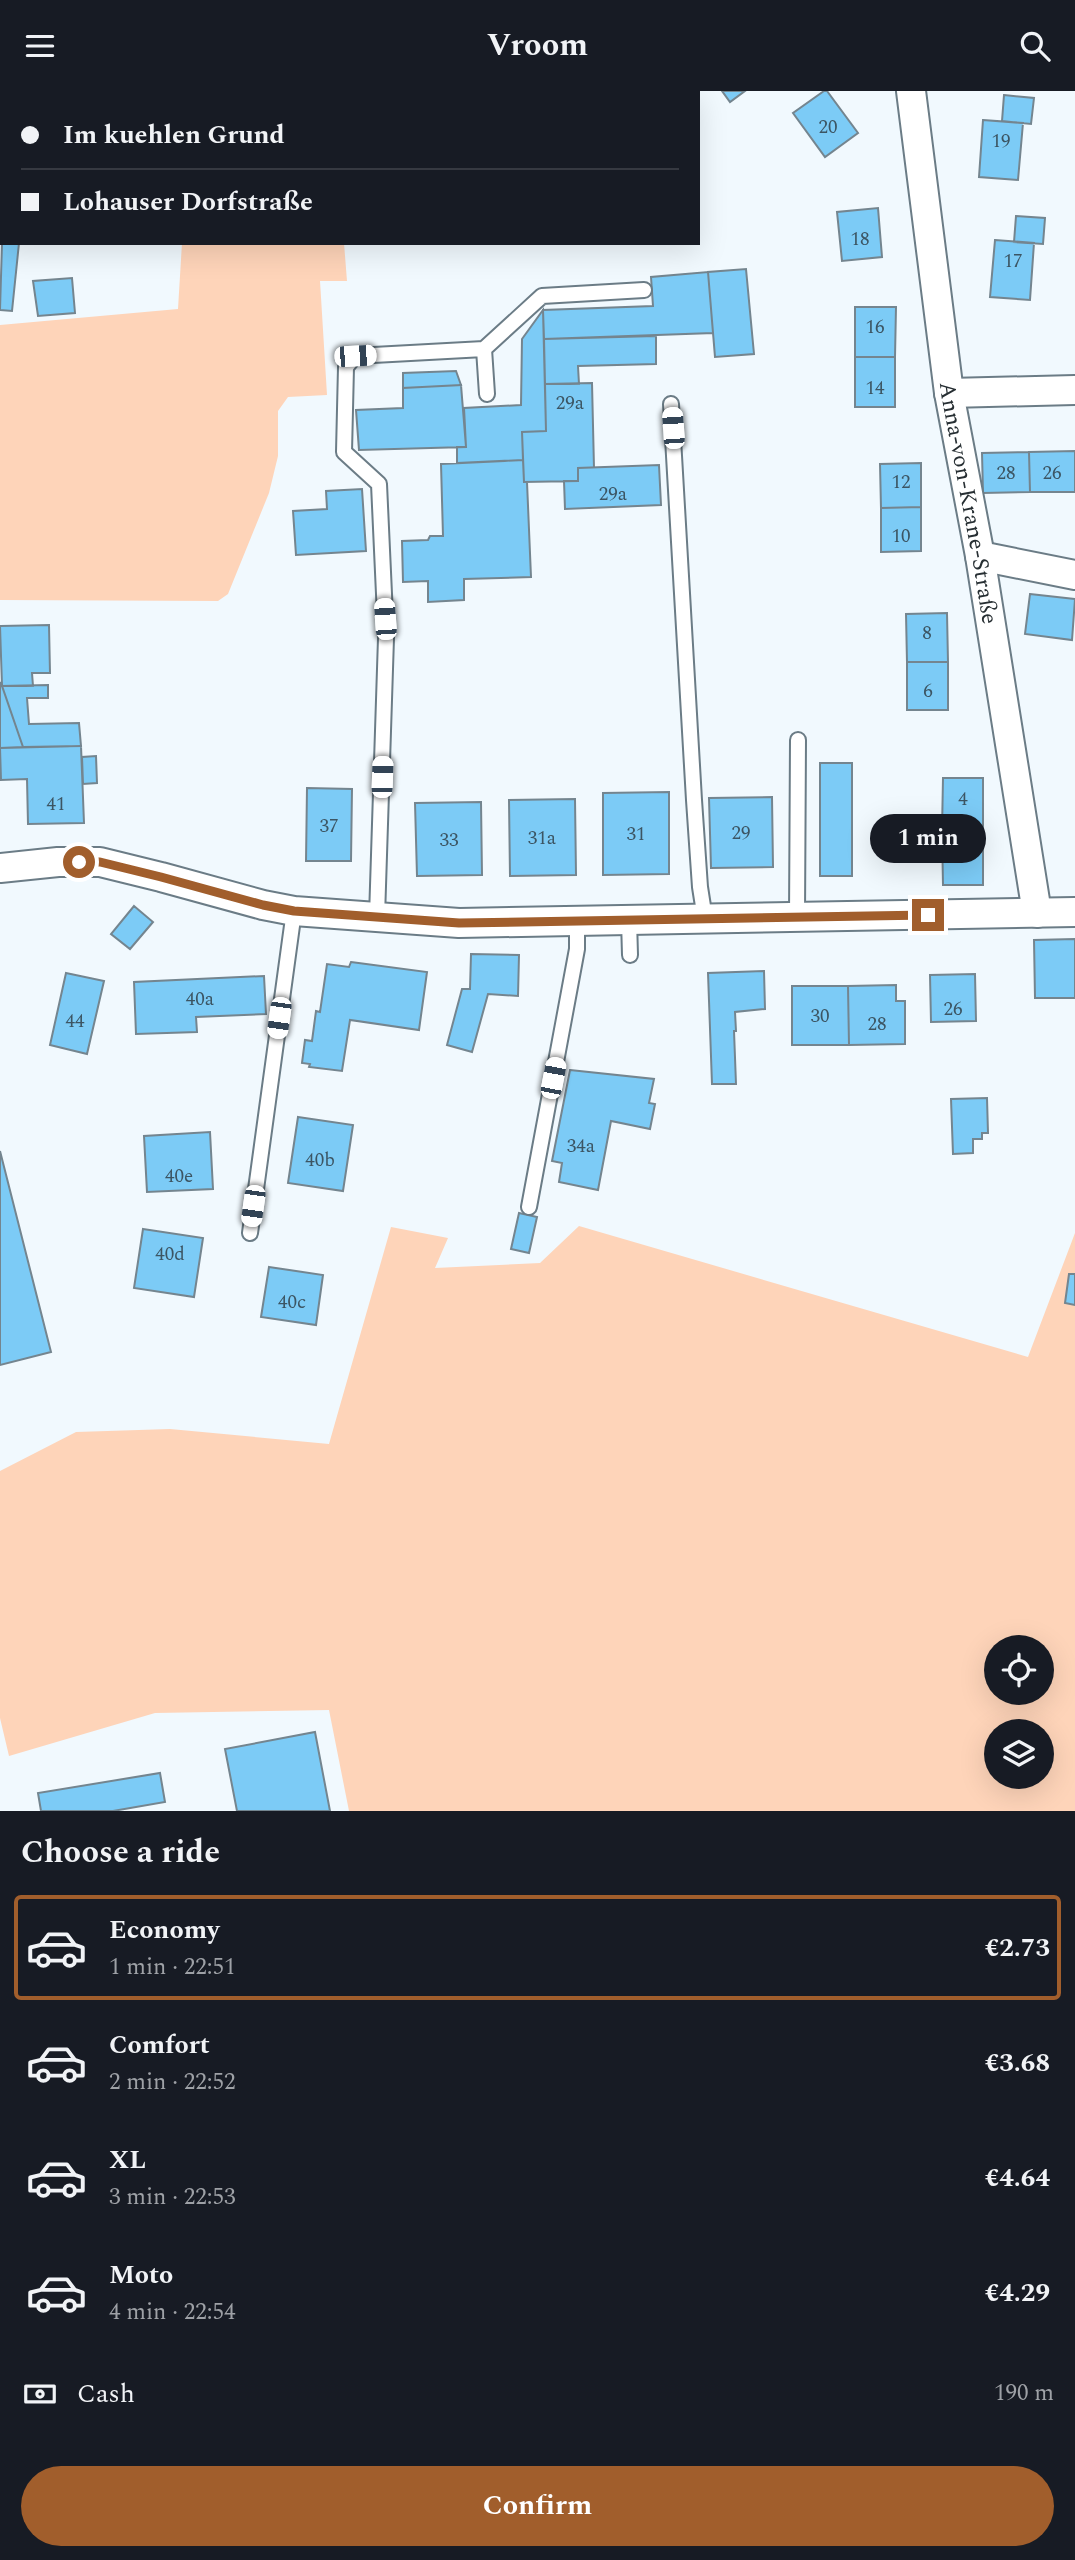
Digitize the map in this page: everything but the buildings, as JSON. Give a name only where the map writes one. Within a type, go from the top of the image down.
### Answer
[{"type":"street","name":"Anna-von-Krane-Straße","points":[[911,91],[950,393],[980,556],[1037,912]]},
{"type":"street","points":[[950,393],[1075,390]]},
{"type":"street","points":[[980,556],[1075,575]]},
{"type":"street","points":[[0,868],[58,862],[100,862],[294,911],[459,923],[1075,912]]},
{"type":"lane","points":[[377,917],[386,638],[379,484],[344,452],[346,367],[355,356],[484,349],[542,296],[644,290]]},
{"type":"lane","points":[[484,349],[487,394]]},
{"type":"lane","points":[[671,404],[694,800],[705,919]]},
{"type":"lane","points":[[797,917],[798,740]]},
{"type":"lane","points":[[250,1233],[294,911]]},
{"type":"lane","points":[[629,920],[630,955]]},
{"type":"lane","points":[[529,1207],[577,949],[576,921]]},
{"type":"shaded area","points":[[182,245],[344,245],[347,281],[320,281],[327,395],[288,397],[278,411],[278,456],[269,493],[228,594],[218,601],[0,600],[0,325],[178,309]]},
{"type":"shaded area","points":[[579,1226],[1028,1357],[1075,1233],[1075,1811],[349,1811],[329,1710],[155,1713],[9,1756],[0,1718],[0,1471],[76,1432],[170,1429],[329,1444],[391,1227],[448,1238],[435,1268],[540,1263]]},
{"type":"route","points":[[79,862],[100,862],[294,911],[459,923],[928,915]]}]
